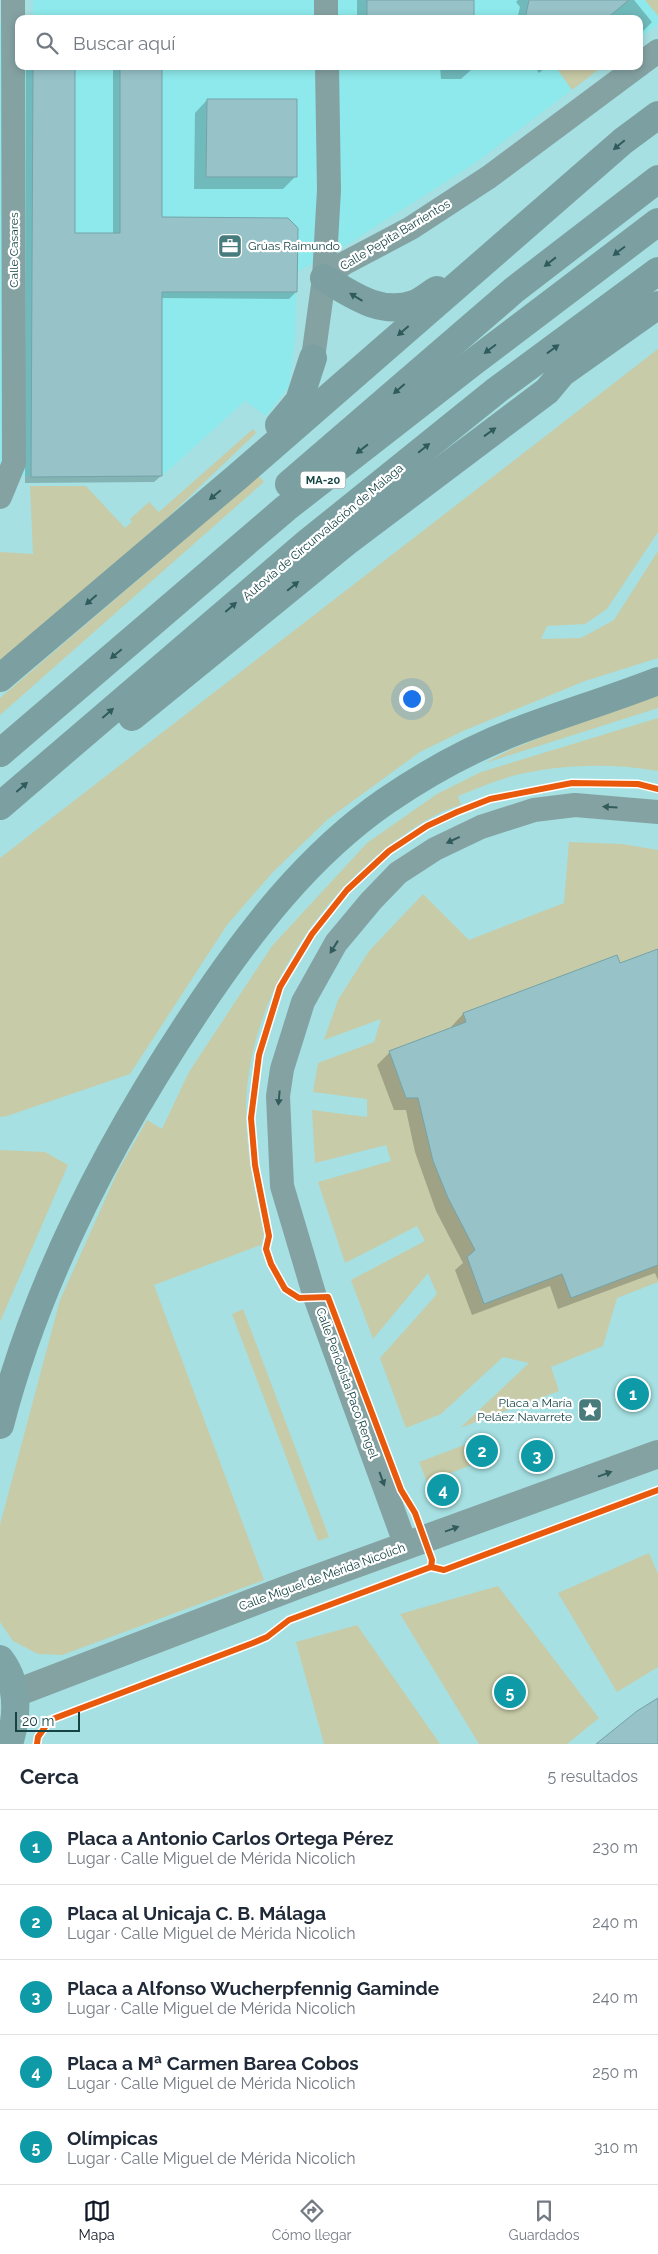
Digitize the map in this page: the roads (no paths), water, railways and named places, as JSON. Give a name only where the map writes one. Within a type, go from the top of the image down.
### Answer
[{"type":"highway","points":[[0,678],[236,478],[479,265],[624,141],[658,115]]},
{"type":"highway","points":[[142,632],[183,574],[514,290],[658,179]]},
{"type":"highway","name":"MA-20","points":[[0,753],[286,508],[480,356],[658,222]]},
{"type":"highway","points":[[324,278],[364,302],[387,308],[414,304],[479,265]]},
{"type":"highway","name":"Autovía de Circunvalación de Málaga","points":[[0,806],[307,542],[497,390],[658,271]]},
{"type":"highway","points":[[45,768],[106,739],[348,540],[547,391],[562,373],[658,305]]},
{"type":"highway","points":[[547,391],[572,381],[658,324]]},
{"type":"highway","points":[[236,478],[299,401],[312,358]]},
{"type":"highway","points":[[0,1425],[29,1331],[58,1260],[91,1190],[167,1054],[216,982],[280,898],[339,839],[384,802],[428,774],[472,750],[518,731],[658,681]]},
{"type":"main road","points":[[0,1659],[6,1668],[16,1693],[13,1732],[9,1744]]},
{"type":"street","points":[[326,0],[326,15]]},
{"type":"street","name":"Calle Casares","points":[[0,497],[14,463],[7,200],[8,5]]},
{"type":"street","name":"Calle Pepita Barrientos","points":[[643,63],[658,51]]},
{"type":"street","name":"Calle Pepita Barrientos","points":[[324,278],[329,190],[327,70]]},
{"type":"street","name":"Calle Pepita Barrientos","points":[[324,278],[411,228],[490,177],[634,70]]},
{"type":"street","points":[[312,358],[324,278]]},
{"type":"street","name":"Calle Periodista Paco Rengel","points":[[406,1546],[315,1297],[282,1186],[278,1096],[282,1069],[303,1002],[336,943],[371,900],[398,873],[435,848],[481,827],[534,810],[575,805],[658,812]]},
{"type":"street","name":"Calle Miguel de Mérida Nicolich","points":[[16,1693],[406,1546],[658,1454]]},
{"type":"place","name":"Grúas Raimundo","points":[[230,246]]},
{"type":"place","name":"Placa a Antonio Carlos Ortega Pérez","points":[[633,1394]]},
{"type":"place","name":"Placa a María Peláez Navarrete","points":[[590,1410]]},
{"type":"place","name":"Placa al Unicaja C. B. Málaga","points":[[482,1451]]},
{"type":"place","name":"Placa a Alfonso Wucherpfennig Gaminde","points":[[537,1456]]},
{"type":"place","name":"Placa a Mª Carmen Barea Cobos","points":[[443,1490]]},
{"type":"place","name":"Olímpicas","points":[[510,1692]]}]
